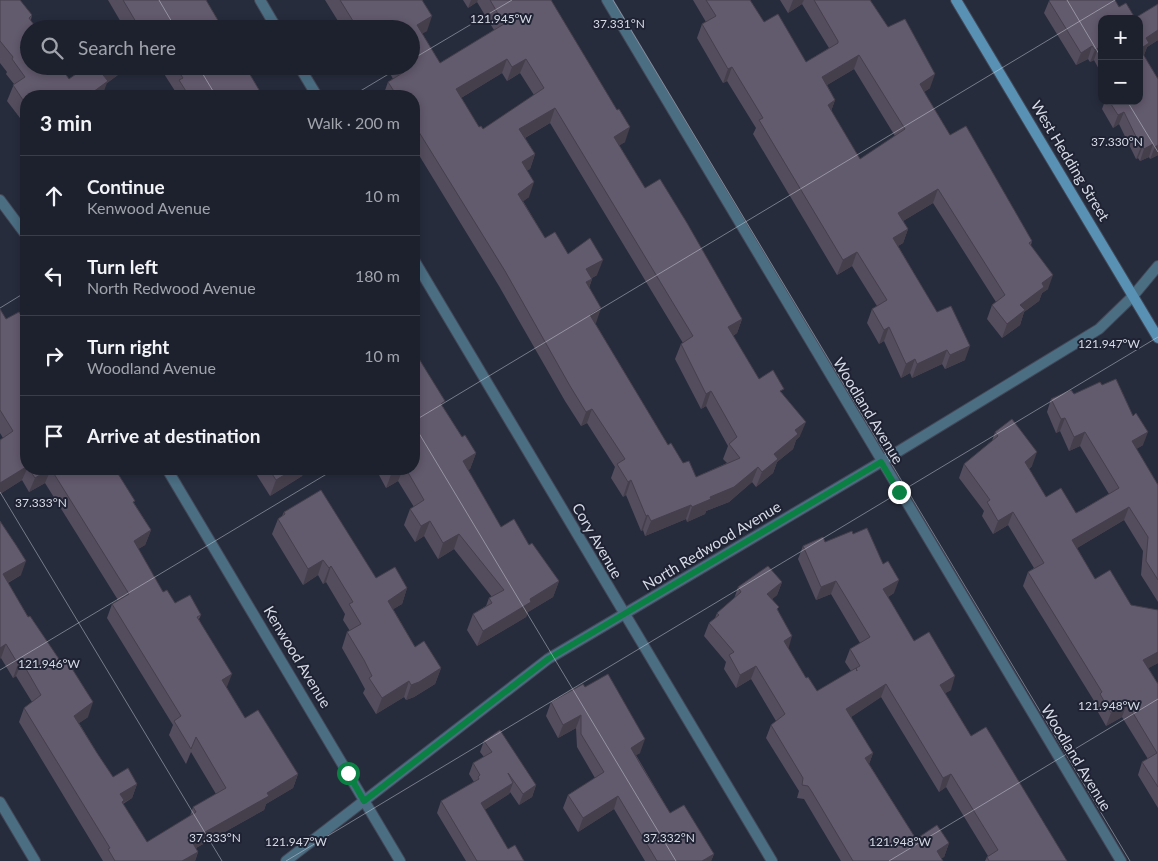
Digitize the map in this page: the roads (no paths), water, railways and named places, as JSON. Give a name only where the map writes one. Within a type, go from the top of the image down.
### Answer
[{"type":"main road","name":"West Hedding Street","points":[[956,0],[1158,338]]},
{"type":"street","points":[[260,0],[272,20]]},
{"type":"street","name":"Woodland Avenue","points":[[607,0],[881,462],[1121,861]]},
{"type":"street","points":[[304,75],[313,90]]},
{"type":"street","points":[[0,200],[20,227]]},
{"type":"street","name":"North Redwood Avenue","points":[[286,861],[548,659],[881,462],[1099,329],[1133,296],[1158,266]]},
{"type":"street","name":"Cory Avenue","points":[[420,270],[772,861]]},
{"type":"street","name":"Kenwood Avenue","points":[[171,475],[400,861]]},
{"type":"street","points":[[0,802],[35,861]]}]
